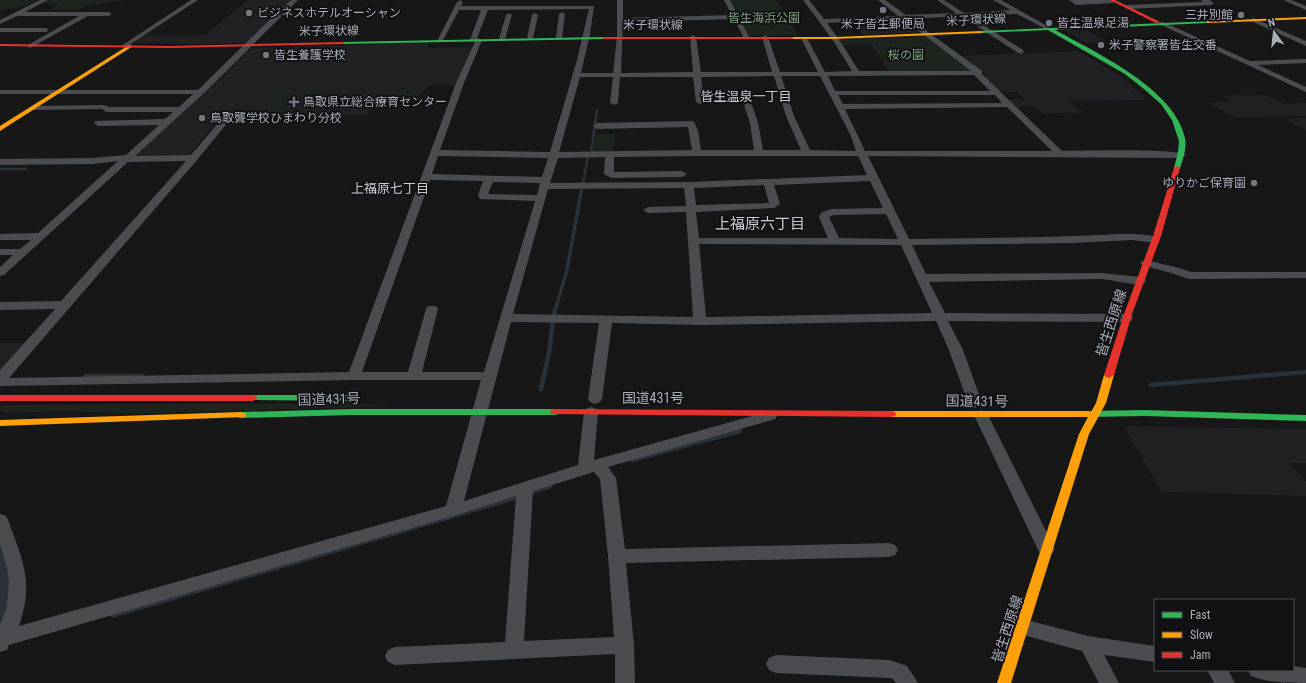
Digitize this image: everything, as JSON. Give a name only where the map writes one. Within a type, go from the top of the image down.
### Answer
[{"type":"main road","points":[[1113,0],[1161,23]]},
{"type":"main road","name":"米子環状線","points":[[1,46],[247,45],[586,37],[835,38],[1161,23],[1304,19]]},
{"type":"main road","name":"皆生西原線","points":[[1004,683],[1084,434],[1101,403],[1127,318],[1155,240],[1181,155],[1182,138],[1178,126],[1166,107],[1152,92],[1123,70],[1048,28]]},
{"type":"main road","points":[[0,130],[127,46]]},
{"type":"main road","name":"国道431号","points":[[0,398],[359,398]]},
{"type":"main road","name":"国道431号","points":[[0,423],[351,412],[483,401],[594,402],[782,413],[977,406],[1094,414],[1145,413],[1306,418]]},
{"type":"street","points":[[0,22],[45,0]]},
{"type":"street","points":[[127,46],[195,0]]},
{"type":"street","points":[[0,273],[200,92],[295,0]]},
{"type":"street","points":[[440,41],[461,0]]},
{"type":"street","points":[[614,103],[621,20],[620,0]]},
{"type":"street","points":[[727,0],[746,37]]},
{"type":"street","points":[[806,0],[835,38],[857,74]]},
{"type":"street","points":[[882,0],[893,0]]},
{"type":"street","points":[[882,0],[978,72],[978,74],[1060,154]]},
{"type":"street","points":[[940,0],[1020,52]]},
{"type":"street","points":[[996,0],[1048,28]]},
{"type":"street","points":[[1072,0],[1076,2],[1113,0]]},
{"type":"street","points":[[1127,7],[1212,3],[1204,0]]},
{"type":"street","points":[[1286,0],[1306,8]]},
{"type":"street","points":[[453,510],[505,318],[568,107],[593,3],[563,7],[457,8]]},
{"type":"street","points":[[559,38],[563,7]]},
{"type":"street","points":[[354,376],[476,40],[485,8]]},
{"type":"street","points":[[822,20],[1017,12]]},
{"type":"street","points":[[16,14],[108,14]]},
{"type":"street","points":[[26,30],[54,14]]},
{"type":"street","points":[[30,46],[86,14]]},
{"type":"street","points":[[530,38],[531,15],[562,14]]},
{"type":"street","points":[[502,39],[509,15]]},
{"type":"street","points":[[452,16],[463,16]]},
{"type":"street","points":[[621,20],[737,18]]},
{"type":"street","points":[[1253,20],[1306,44]]},
{"type":"street","points":[[1161,23],[1306,90]]},
{"type":"street","points":[[0,30],[46,30]]},
{"type":"street","points":[[693,37],[700,102]]},
{"type":"street","points":[[765,37],[790,116],[806,152]]},
{"type":"street","points":[[804,40],[855,136],[861,153],[956,350],[977,406],[1046,549]]},
{"type":"street","points":[[1247,64],[1306,61]]},
{"type":"street","points":[[576,75],[978,74]]},
{"type":"street","points":[[0,92],[200,92]]},
{"type":"street","points":[[832,93],[997,93]]},
{"type":"street","points":[[748,105],[754,123],[758,152]]},
{"type":"street","points":[[839,107],[1010,105]]},
{"type":"street","points":[[34,108],[103,107],[106,108],[106,110],[181,109]]},
{"type":"street","points":[[114,116],[102,123],[166,122]]},
{"type":"street","points":[[0,380],[229,116]]},
{"type":"street","points":[[426,178],[489,179],[545,183],[682,171],[697,153],[694,130],[692,124],[690,123],[597,126]]},
{"type":"street","points":[[697,153],[806,152],[1181,155]]},
{"type":"street","points":[[435,153],[553,155],[610,154],[682,171],[768,182],[874,178]]},
{"type":"street","points":[[610,154],[609,174],[611,175],[682,171]]},
{"type":"street","points":[[0,162],[92,161],[126,158],[194,158]]},
{"type":"street","points":[[682,171],[692,210],[700,321]]},
{"type":"street","points":[[489,179],[483,195],[484,197],[541,198]]},
{"type":"street","points":[[648,210],[692,210],[773,206],[775,204],[768,182]]},
{"type":"street","points":[[835,242],[824,217],[826,214],[832,212],[890,211]]},
{"type":"street","points":[[0,237],[41,236]]},
{"type":"street","points":[[694,241],[904,242],[1073,240],[1132,237],[1155,240]]},
{"type":"street","points":[[0,252],[24,252]]},
{"type":"street","points":[[1146,263],[1175,270],[1189,276],[1305,275]]},
{"type":"street","points":[[922,278],[1102,276],[1117,277],[1140,282]]},
{"type":"street","points":[[0,306],[64,305]]},
{"type":"street","points":[[414,376],[432,309]]},
{"type":"street","points":[[505,318],[700,321],[941,317],[1127,318]]},
{"type":"street","points":[[592,467],[594,402],[606,319]]},
{"type":"street","points":[[0,380],[489,376]]},
{"type":"street","points":[[1,641],[453,510],[592,467],[782,413]]},
{"type":"street","points":[[592,467],[608,478],[617,556],[624,645],[625,683]]},
{"type":"street","points":[[514,650],[525,488]]},
{"type":"street","points":[[0,520],[16,564],[19,579],[18,596],[13,617],[1,641]]},
{"type":"street","points":[[617,556],[890,550]]},
{"type":"street","points":[[1023,627],[1088,644],[1154,654]]},
{"type":"street","points":[[1088,644],[1109,683]]},
{"type":"street","points":[[395,656],[624,645]]},
{"type":"street","points":[[776,664],[890,669],[900,672],[908,683]]},
{"type":"street","points":[[1218,671],[1225,683]]},
{"type":"street","points":[[1265,671],[1306,677]]},
{"type":"shaded area","points":[[248,0],[291,0],[245,43],[131,43],[143,35],[205,35]]},
{"type":"shaded area","points":[[907,22],[920,32],[863,35],[854,24]]},
{"type":"shaded area","points":[[1085,29],[1107,42],[1086,43],[1066,31]]},
{"type":"shaded area","name":"鳥取県立総合療育センター","points":[[427,43],[427,48],[474,47],[458,85],[429,85],[420,96],[399,96],[394,107],[372,108],[367,115],[222,118],[188,155],[133,156],[249,48]]},
{"type":"shaded area","points":[[1078,51],[1120,76],[1148,100],[1069,101],[1082,112],[1043,114],[1033,106],[1015,107],[1007,100],[1025,99],[1016,92],[999,92],[984,76],[987,75],[961,56]]},
{"type":"shaded area","points":[[1265,95],[1283,104],[1306,103],[1306,116],[1235,118],[1208,103],[1232,101],[1223,96]]},
{"type":"shaded area","points":[[1306,118],[1306,130],[1284,119]]},
{"type":"shaded area","points":[[0,343],[24,343],[0,370]]},
{"type":"shaded area","points":[[1129,426],[1306,429],[1306,463],[1289,463],[1306,482],[1306,496],[1162,492],[1125,429]]},
{"type":"shaded area","points":[[0,539],[12,588],[0,632]]},
{"type":"green space","points":[[0,0],[35,0],[23,7],[0,11]]},
{"type":"green space","points":[[49,0],[126,0],[86,6],[78,10],[49,10],[58,4],[44,3]]},
{"type":"green space","name":"皆生海浜公園","points":[[730,0],[776,0],[798,35],[748,35]]},
{"type":"green space","name":"桜の園","points":[[926,37],[972,72],[890,73],[872,45],[843,45],[840,40]]},
{"type":"green space","points":[[428,85],[419,96],[399,96],[410,90]]},
{"type":"green space","points":[[294,86],[297,86],[294,90],[331,90],[327,93],[312,95],[292,90]]},
{"type":"green space","points":[[288,92],[297,94],[274,98],[265,104],[265,106],[277,111],[254,110],[260,102],[268,97]]},
{"type":"green space","points":[[291,96],[302,96],[308,100],[270,104],[274,100]]},
{"type":"green space","points":[[308,101],[300,106],[289,109],[278,109],[270,105]]},
{"type":"green space","points":[[338,103],[338,105],[284,111],[321,104]]},
{"type":"green space","points":[[594,134],[615,134],[613,152],[592,153]]},
{"type":"green space","points":[[343,403],[395,406],[133,414],[69,411],[0,412],[0,407],[3,405]]},
{"type":"waterway","points":[[591,153],[597,110]]},
{"type":"waterway","points":[[583,182],[588,156]]},
{"type":"waterway","points":[[0,169],[26,169]]},
{"type":"waterway","points":[[555,311],[567,270],[582,187]]},
{"type":"waterway","points":[[554,315],[555,310]]},
{"type":"waterway","points":[[541,389],[549,353],[553,321]]},
{"type":"waterway","points":[[1151,385],[1306,372]]},
{"type":"waterway","points":[[85,376],[142,376]]},
{"type":"waterway","points":[[632,460],[740,431]]},
{"type":"waterway","points":[[528,493],[550,486]]},
{"type":"waterway","points":[[113,615],[520,496]]},
{"type":"traffic: fast","points":[[981,32],[1208,22]]},
{"type":"traffic: fast","points":[[1049,29],[1127,73],[1163,103],[1175,119],[1182,137],[1182,149],[1177,168]]},
{"type":"traffic: fast","points":[[342,43],[604,38]]},
{"type":"traffic: fast","points":[[253,398],[347,398]]},
{"type":"traffic: fast","points":[[241,415],[351,412],[555,412]]},
{"type":"traffic: fast","points":[[1087,414],[1145,413],[1306,418]]},
{"type":"traffic: slow","points":[[1208,22],[1306,18]]},
{"type":"traffic: slow","points":[[792,38],[835,38],[981,32]]},
{"type":"traffic: slow","points":[[0,129],[131,46]]},
{"type":"traffic: slow","points":[[1004,683],[1084,434],[1101,403],[1109,375]]},
{"type":"traffic: slow","points":[[891,414],[1087,414]]},
{"type":"traffic: slow","points":[[0,423],[241,415]]},
{"type":"traffic: jam","points":[[1112,0],[1158,22]]},
{"type":"traffic: jam","points":[[604,38],[792,38]]},
{"type":"traffic: jam","points":[[0,45],[171,47],[342,43]]},
{"type":"traffic: jam","points":[[1109,375],[1128,314],[1157,236],[1177,168]]},
{"type":"traffic: jam","points":[[0,398],[253,398]]},
{"type":"traffic: jam","points":[[555,412],[891,414]]},
{"type":"place","name":"米子皆生郵便局","points":[[883,10]]},
{"type":"place","name":"ビジネスホテルオーシャン","points":[[249,13]]},
{"type":"place","name":"三井別館","points":[[1241,15]]},
{"type":"place","name":"皆生温泉足湯","points":[[1049,23]]},
{"type":"place","name":"米子警察署皆生交番","points":[[1101,45]]},
{"type":"place","name":"皆生養護学校","points":[[266,55]]},
{"type":"place","name":"鳥取県立総合療育センター","points":[[294,102]]},
{"type":"place","name":"鳥取聾学校ひまわり分校","points":[[202,118]]},
{"type":"place","name":"ゆりかご保育園","points":[[1254,183]]},
{"type":"district","name":"皆生温泉一丁目","points":[[746,96]]},
{"type":"district","name":"上福原七丁目","points":[[390,188]]},
{"type":"district","name":"上福原六丁目","points":[[760,224]]}]
